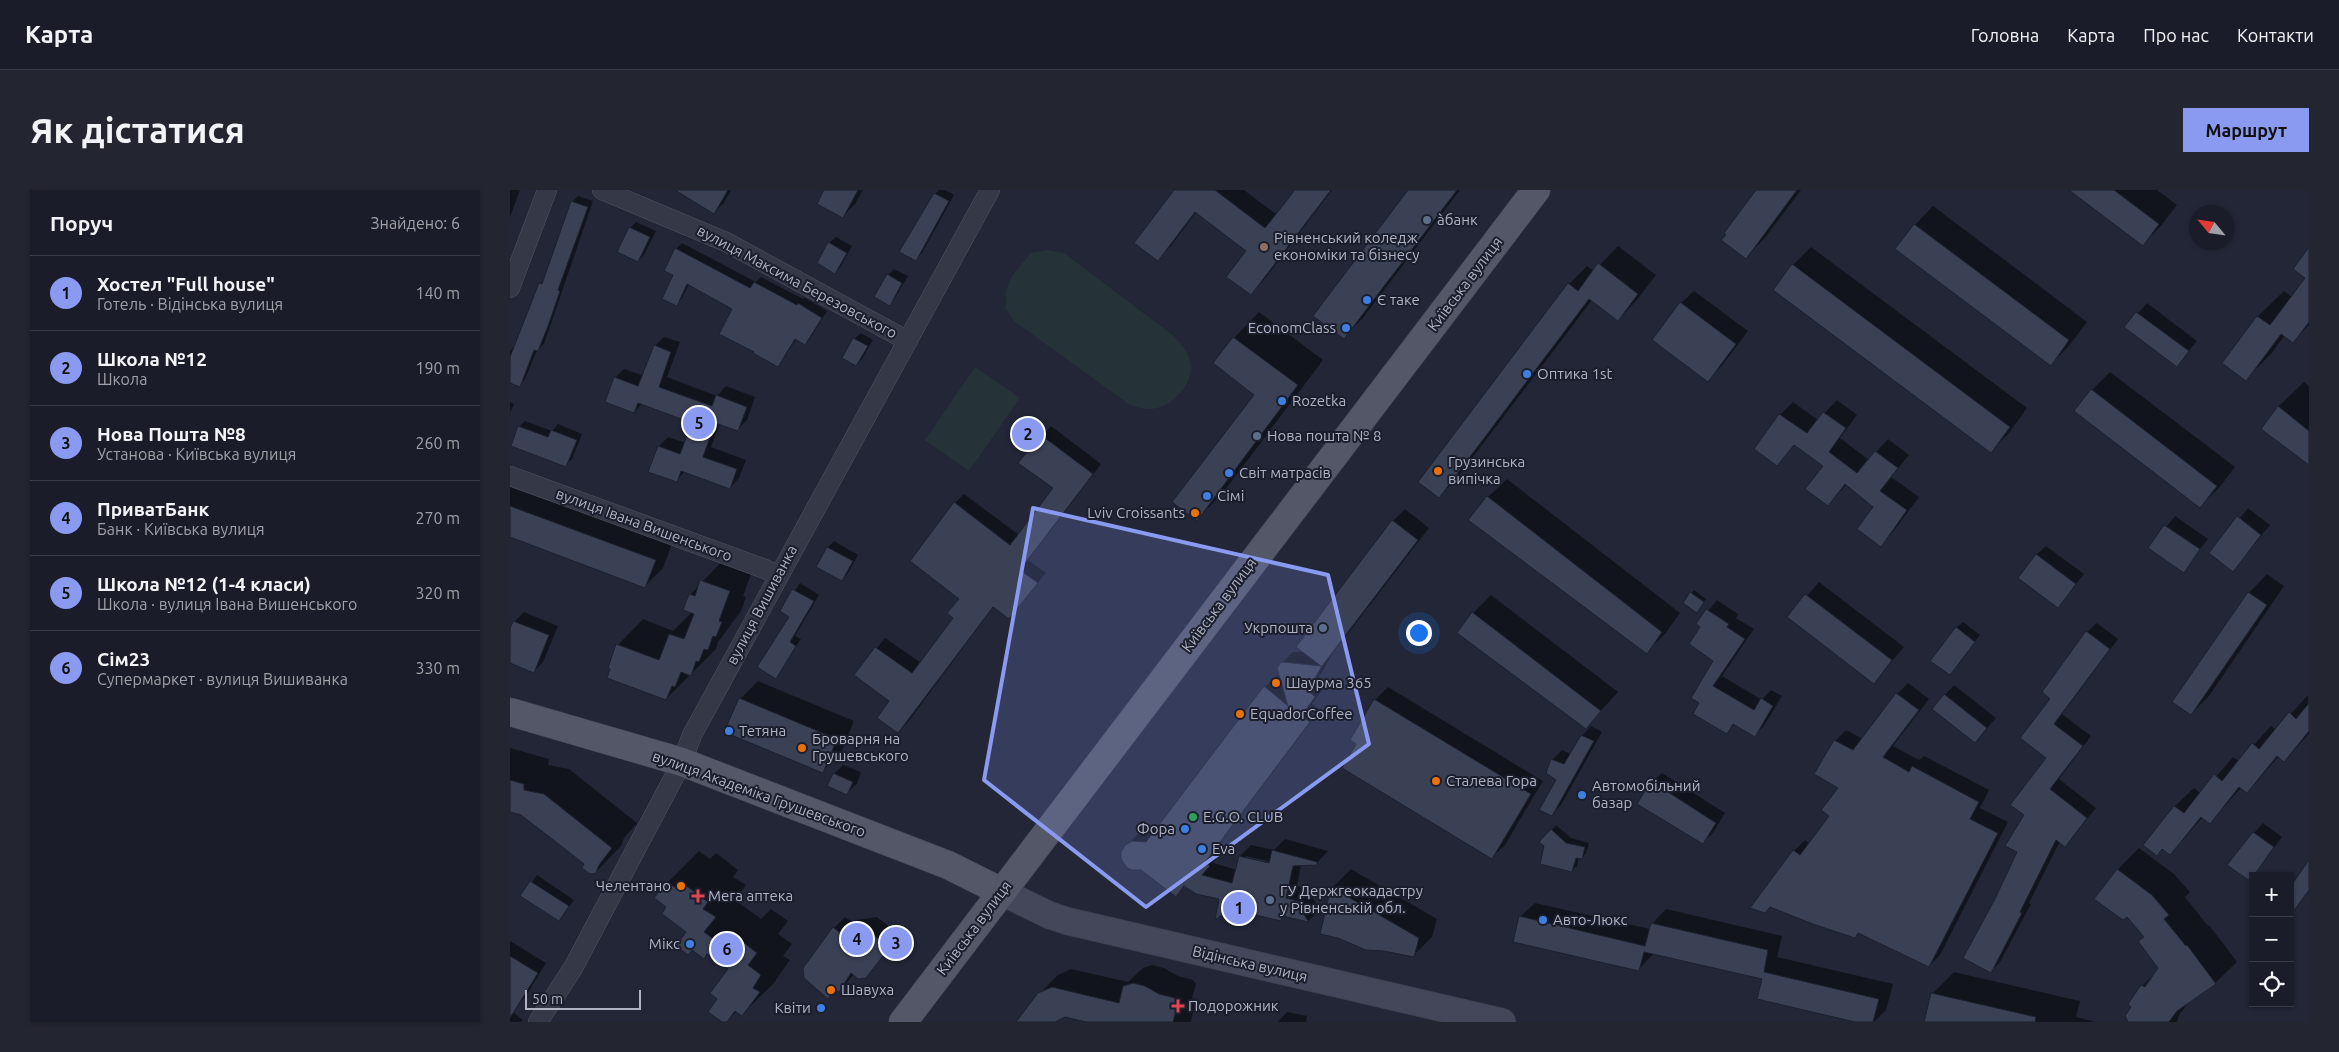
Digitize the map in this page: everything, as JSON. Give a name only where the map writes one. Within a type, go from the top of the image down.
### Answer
[{"type":"main road","name":"Київська вулиця","points":[[903,1022],[1536,190]]},
{"type":"main road","name":"вулиця Академіка Грушевського","points":[[510,712],[682,762],[948,865],[1002,892]]},
{"type":"main road","name":"Відінська вулиця","points":[[1002,892],[1049,915],[1067,921],[1502,1022]]},
{"type":"street","points":[[510,288],[547,190]]},
{"type":"street","name":"вулиця Максима Березовського","points":[[602,190],[726,242],[908,341]]},
{"type":"street","name":"вулиця Вишиванка","points":[[538,1022],[573,968],[682,762],[692,735],[990,190]]},
{"type":"street","name":"вулиця Івана Вишенського","points":[[510,476],[766,569],[778,576]]},
{"type":"highlighted area","points":[[1033,508],[1328,575],[1369,744],[1146,907],[984,780]]},
{"type":"shaded area","points":[[1047,250],[1064,253],[1175,337],[1184,348],[1191,364],[1190,376],[1178,396],[1157,408],[1147,409],[1130,405],[1014,321],[1006,309],[1006,291],[1012,276],[1031,253]]},
{"type":"shaded area","points":[[975,367],[1020,398],[969,471],[925,440]]},
{"type":"building","points":[[675,190],[728,190],[714,214]]},
{"type":"building","points":[[824,190],[858,190],[843,218],[817,204]]},
{"type":"building","name":"Рівненський коледж економіки та бізнесу","points":[[1174,190],[1215,190],[1265,228],[1295,190],[1331,190],[1251,295],[1226,277],[1246,251],[1195,212],[1158,261],[1134,243]]},
{"type":"building","points":[[1408,190],[1457,190],[1344,339],[1313,316]]},
{"type":"building","points":[[1756,190],[1797,190],[1746,259],[1721,240],[1726,235],[1724,233]]},
{"type":"building","points":[[2069,190],[2114,190],[2159,224],[2143,246]]},
{"type":"building","points":[[934,193],[949,201],[916,261],[899,252]]},
{"type":"building","points":[[571,201],[588,207],[558,290],[560,291],[548,326],[538,351],[534,350],[520,387],[510,383],[510,357],[539,283],[542,284]]},
{"type":"building","points":[[1914,224],[2069,340],[2051,366],[1895,249]]},
{"type":"building","points":[[629,227],[650,237],[638,262],[617,252]]},
{"type":"building","points":[[828,242],[847,253],[835,274],[817,263]]},
{"type":"building","points":[[2309,247],[2309,322],[2293,343],[2281,334],[2246,381],[2222,363],[2257,316],[2270,325],[2305,278],[2293,269]]},
{"type":"building","points":[[675,248],[750,288],[754,282],[797,305],[798,303],[822,318],[805,345],[795,339],[778,367],[719,334],[732,309],[687,284],[677,306],[662,299],[673,275],[664,271]]},
{"type":"building","points":[[1598,263],[1638,294],[1618,321],[1589,299],[1439,498],[1418,482],[1568,283],[1578,291]]},
{"type":"building","points":[[1792,264],[2010,427],[1991,453],[1773,290]]},
{"type":"building","points":[[887,274],[902,283],[890,306],[874,297]]},
{"type":"building","points":[[1680,302],[1736,344],[1708,382],[1652,340]]},
{"type":"building","points":[[2136,312],[2189,351],[2177,367],[2124,327]]},
{"type":"building","points":[[1233,337],[1298,385],[1197,521],[1172,502],[1254,395],[1213,363]]},
{"type":"building","points":[[853,338],[868,346],[856,366],[842,358]]},
{"type":"building","points":[[654,345],[671,352],[659,387],[712,406],[716,395],[747,407],[738,431],[715,423],[703,457],[737,469],[730,489],[681,471],[677,482],[648,472],[658,446],[680,454],[692,423],[638,403],[634,413],[605,402],[614,377],[638,386]]},
{"type":"building","points":[[2091,389],[2217,486],[2200,508],[2074,411]]},
{"type":"building","points":[[2278,406],[2309,431],[2309,465],[2261,429]]},
{"type":"building","points":[[1823,412],[1846,428],[1829,452],[1857,473],[1875,451],[1898,468],[1880,491],[1907,510],[1881,547],[1857,529],[1873,507],[1845,484],[1828,506],[1805,489],[1823,466],[1794,445],[1777,466],[1754,449],[1779,414],[1807,433]]},
{"type":"building","points":[[518,426],[548,437],[551,430],[577,440],[566,467],[511,446]]},
{"type":"building","points":[[1041,435],[1093,474],[1020,570],[1038,583],[1009,619],[993,607],[898,733],[877,718],[889,701],[854,675],[875,647],[912,673],[953,618],[947,613],[959,599],[910,561],[954,502],[1010,545],[1053,488],[1018,463]]},
{"type":"building","points":[[1487,496],[1662,632],[1647,654],[1468,520]]},
{"type":"building","points":[[510,506],[656,560],[645,588],[510,537]]},
{"type":"building","points":[[2237,516],[2261,535],[2233,572],[2209,553]]},
{"type":"building","points":[[1392,520],[1418,540],[1322,666],[1308,690],[1315,697],[1301,716],[1310,722],[1205,862],[1210,866],[1202,875],[1232,883],[1239,856],[1269,863],[1272,850],[1317,862],[1317,865],[1293,866],[1286,898],[1302,902],[1300,909],[1309,922],[1282,916],[1281,921],[1230,909],[1215,920],[1219,899],[1196,894],[1184,886],[1176,897],[1141,870],[1131,870],[1126,867],[1121,859],[1121,852],[1125,845],[1132,841],[1146,842],[1264,686],[1288,706],[1277,668],[1280,663],[1321,666],[1296,647]]},
{"type":"building","points":[[2164,525],[2200,549],[2184,573],[2148,548]]},
{"type":"building","points":[[827,547],[853,561],[842,581],[816,567]]},
{"type":"building","points":[[2036,554],[2076,584],[2058,608],[2018,578]]},
{"type":"building","points":[[700,580],[730,591],[719,621],[722,622],[716,637],[713,636],[708,650],[704,649],[699,662],[696,661],[691,676],[681,672],[675,687],[672,686],[666,700],[607,678],[610,669],[608,668],[616,644],[659,660],[669,634],[684,639],[694,614],[683,610],[689,594],[695,596]]},
{"type":"building","points":[[792,589],[814,601],[790,642],[796,646],[776,679],[757,667],[789,617],[780,611]]},
{"type":"building","points":[[1690,592],[1704,602],[1697,613],[1683,603]]},
{"type":"building","points":[[2248,592],[2267,605],[2191,715],[2172,702]]},
{"type":"building","points":[[1805,594],[1892,660],[1874,684],[1787,617]]},
{"type":"building","points":[[1706,609],[1729,624],[1727,627],[1745,639],[1713,686],[1754,710],[1761,698],[1773,706],[1755,737],[1733,724],[1727,734],[1693,714],[1699,703],[1691,698],[1713,661],[1689,644],[1700,627],[1696,624]]},
{"type":"building","points":[[1472,612],[1601,711],[1586,729],[1457,633]]},
{"type":"building","points":[[513,621],[549,635],[534,673],[510,663],[510,629]]},
{"type":"building","points":[[1956,627],[1975,642],[1950,675],[1930,661]]},
{"type":"building","points":[[2086,631],[2110,649],[2054,724],[2083,746],[2050,789],[2087,818],[2065,847],[2056,840],[2020,912],[2022,913],[1991,973],[1963,958],[1995,899],[2017,852],[2005,846],[2024,815],[2010,805],[2046,758],[2020,738],[2050,699],[2042,692]]},
{"type":"building","points":[[1896,693],[1919,710],[1883,757],[1909,772],[1912,766],[1979,802],[1970,819],[1998,833],[1929,967],[1858,933],[1855,938],[1770,907],[1765,913],[1750,908],[1793,850],[1800,855],[1829,816],[1821,810],[1838,788],[1814,774],[1834,740],[1853,750]]},
{"type":"building","points":[[1944,694],[1987,728],[1975,743],[1932,709]]},
{"type":"building","points":[[739,698],[837,739],[823,773],[724,732]]},
{"type":"building","name":"Сталева Гора","points":[[1374,699],[1531,794],[1492,859],[1342,768],[1356,744],[1350,740]]},
{"type":"building","points":[[2309,703],[2309,731],[2284,762],[2277,756],[2247,793],[2239,787],[2210,824],[2201,817],[2170,855],[2162,849],[2157,856],[2143,845],[2174,806],[2184,813],[2214,774],[2222,781],[2252,743],[2259,749],[2289,712],[2296,719]]},
{"type":"building","points":[[1581,735],[1594,741],[1552,816],[1539,810],[1556,780],[1546,773],[1551,759],[1564,764]]},
{"type":"building","points":[[833,773],[853,782],[847,795],[827,786]]},
{"type":"building","points":[[510,780],[524,784],[524,790],[544,794],[612,848],[599,865],[596,873],[590,874],[582,868],[584,864],[556,842],[521,815],[510,812]]},
{"type":"building","points":[[1651,781],[1716,823],[1703,844],[1637,804]]},
{"type":"building","points":[[1551,829],[1566,843],[1585,847],[1582,859],[1576,858],[1572,872],[1540,864],[1544,846],[1539,842]]},
{"type":"building","points":[[2253,832],[2274,847],[2256,872],[2249,872],[2249,880],[2227,865]]},
{"type":"building","points":[[2309,860],[2309,890],[2294,911],[2294,881]]},
{"type":"building","points":[[2117,869],[2152,895],[2169,915],[2164,919],[2187,945],[2216,984],[2177,1011],[2169,1022],[2128,1022],[2125,1016],[2131,1007],[2128,1004],[2141,985],[2145,987],[2158,968],[2138,941],[2144,937],[2127,917],[2123,920],[2094,899]]},
{"type":"building","points":[[530,881],[569,906],[559,921],[520,896]]},
{"type":"building","points":[[667,882],[679,890],[684,884],[708,902],[703,909],[716,917],[704,932],[730,951],[739,939],[757,953],[748,965],[761,975],[753,988],[760,992],[742,1016],[735,1011],[727,1022],[722,1022],[708,1012],[717,999],[710,993],[728,969],[707,954],[704,959],[692,950],[688,955],[676,946],[686,932],[662,914],[666,907],[654,898]]},
{"type":"building","points":[[1331,887],[1419,938],[1414,957],[1384,951],[1366,950],[1338,938],[1320,934]]},
{"type":"building","points":[[1519,916],[1645,946],[1651,923],[1768,950],[1764,972],[1879,999],[1873,1022],[1855,1022],[1757,999],[1762,979],[1644,952],[1639,971],[1513,942]]},
{"type":"building","points":[[833,927],[839,932],[865,928],[885,944],[886,952],[866,978],[858,979],[851,973],[839,992],[834,990],[828,999],[804,978],[803,968]]},
{"type":"building","points":[[510,956],[538,973],[510,1018]]},
{"type":"building","points":[[1133,983],[1145,986],[1159,994],[1175,998],[1178,1003],[1173,1022],[1086,1022],[1065,1017],[1055,1022],[1016,1022],[1038,993],[1052,987],[1119,1003],[1123,986]]},
{"type":"building","points":[[1931,993],[2036,1017],[2035,1022],[1924,1022]]},
{"type":"place","name":"а̀банк","points":[[1427,220]]},
{"type":"place","name":"Рівненський коледж економіки та бізнесу","points":[[1264,247]]},
{"type":"place","name":"Є таке","points":[[1367,300]]},
{"type":"place","name":"EconomClass","points":[[1346,328]]},
{"type":"place","name":"Оптика 1st","points":[[1527,374]]},
{"type":"place","name":"Rozetka","points":[[1282,401]]},
{"type":"place","name":"Школа №12 (1-4 класи)","points":[[699,423]]},
{"type":"place","name":"Школа №12","points":[[1028,434]]},
{"type":"place","name":"Нова пошта № 8","points":[[1257,436]]},
{"type":"place","name":"Грузинська випічка","points":[[1438,471]]},
{"type":"place","name":"Світ матрасів","points":[[1229,473]]},
{"type":"place","name":"Сімі","points":[[1207,496]]},
{"type":"place","name":"Lviv Croissants","points":[[1195,513]]},
{"type":"place","name":"Укрпошта","points":[[1323,628]]},
{"type":"place","name":"Шаурма 365","points":[[1276,683]]},
{"type":"place","name":"EquadorCoffee","points":[[1240,714]]},
{"type":"place","name":"Тетяна","points":[[729,731]]},
{"type":"place","name":"Броварня на Грушевського","points":[[802,748]]},
{"type":"place","name":"Сталева Гора","points":[[1436,781]]},
{"type":"place","name":"Автомобільний базар","points":[[1582,795]]},
{"type":"place","name":"E.G.O. CLUB","points":[[1193,817]]},
{"type":"place","name":"Фора","points":[[1185,829]]},
{"type":"place","name":"Eva","points":[[1202,849]]},
{"type":"place","name":"Челентано","points":[[681,886]]},
{"type":"place","name":"Мега аптека","points":[[698,896]]},
{"type":"place","name":"ГУ Держгеокадастру у Рівненській обл.","points":[[1270,900]]},
{"type":"place","name":"Хостел \"Full house\"","points":[[1239,908]]},
{"type":"place","name":"Авто-Люкс","points":[[1543,920]]},
{"type":"place","name":"ПриватБанк","points":[[857,939]]},
{"type":"place","name":"Нова Пошта №8","points":[[896,943]]},
{"type":"place","name":"Мікс","points":[[690,944]]},
{"type":"place","name":"Сім23","points":[[727,949]]},
{"type":"place","name":"Шавуха","points":[[831,990]]},
{"type":"place","name":"Подорожник","points":[[1178,1006]]},
{"type":"place","name":"Квіти","points":[[821,1008]]}]
